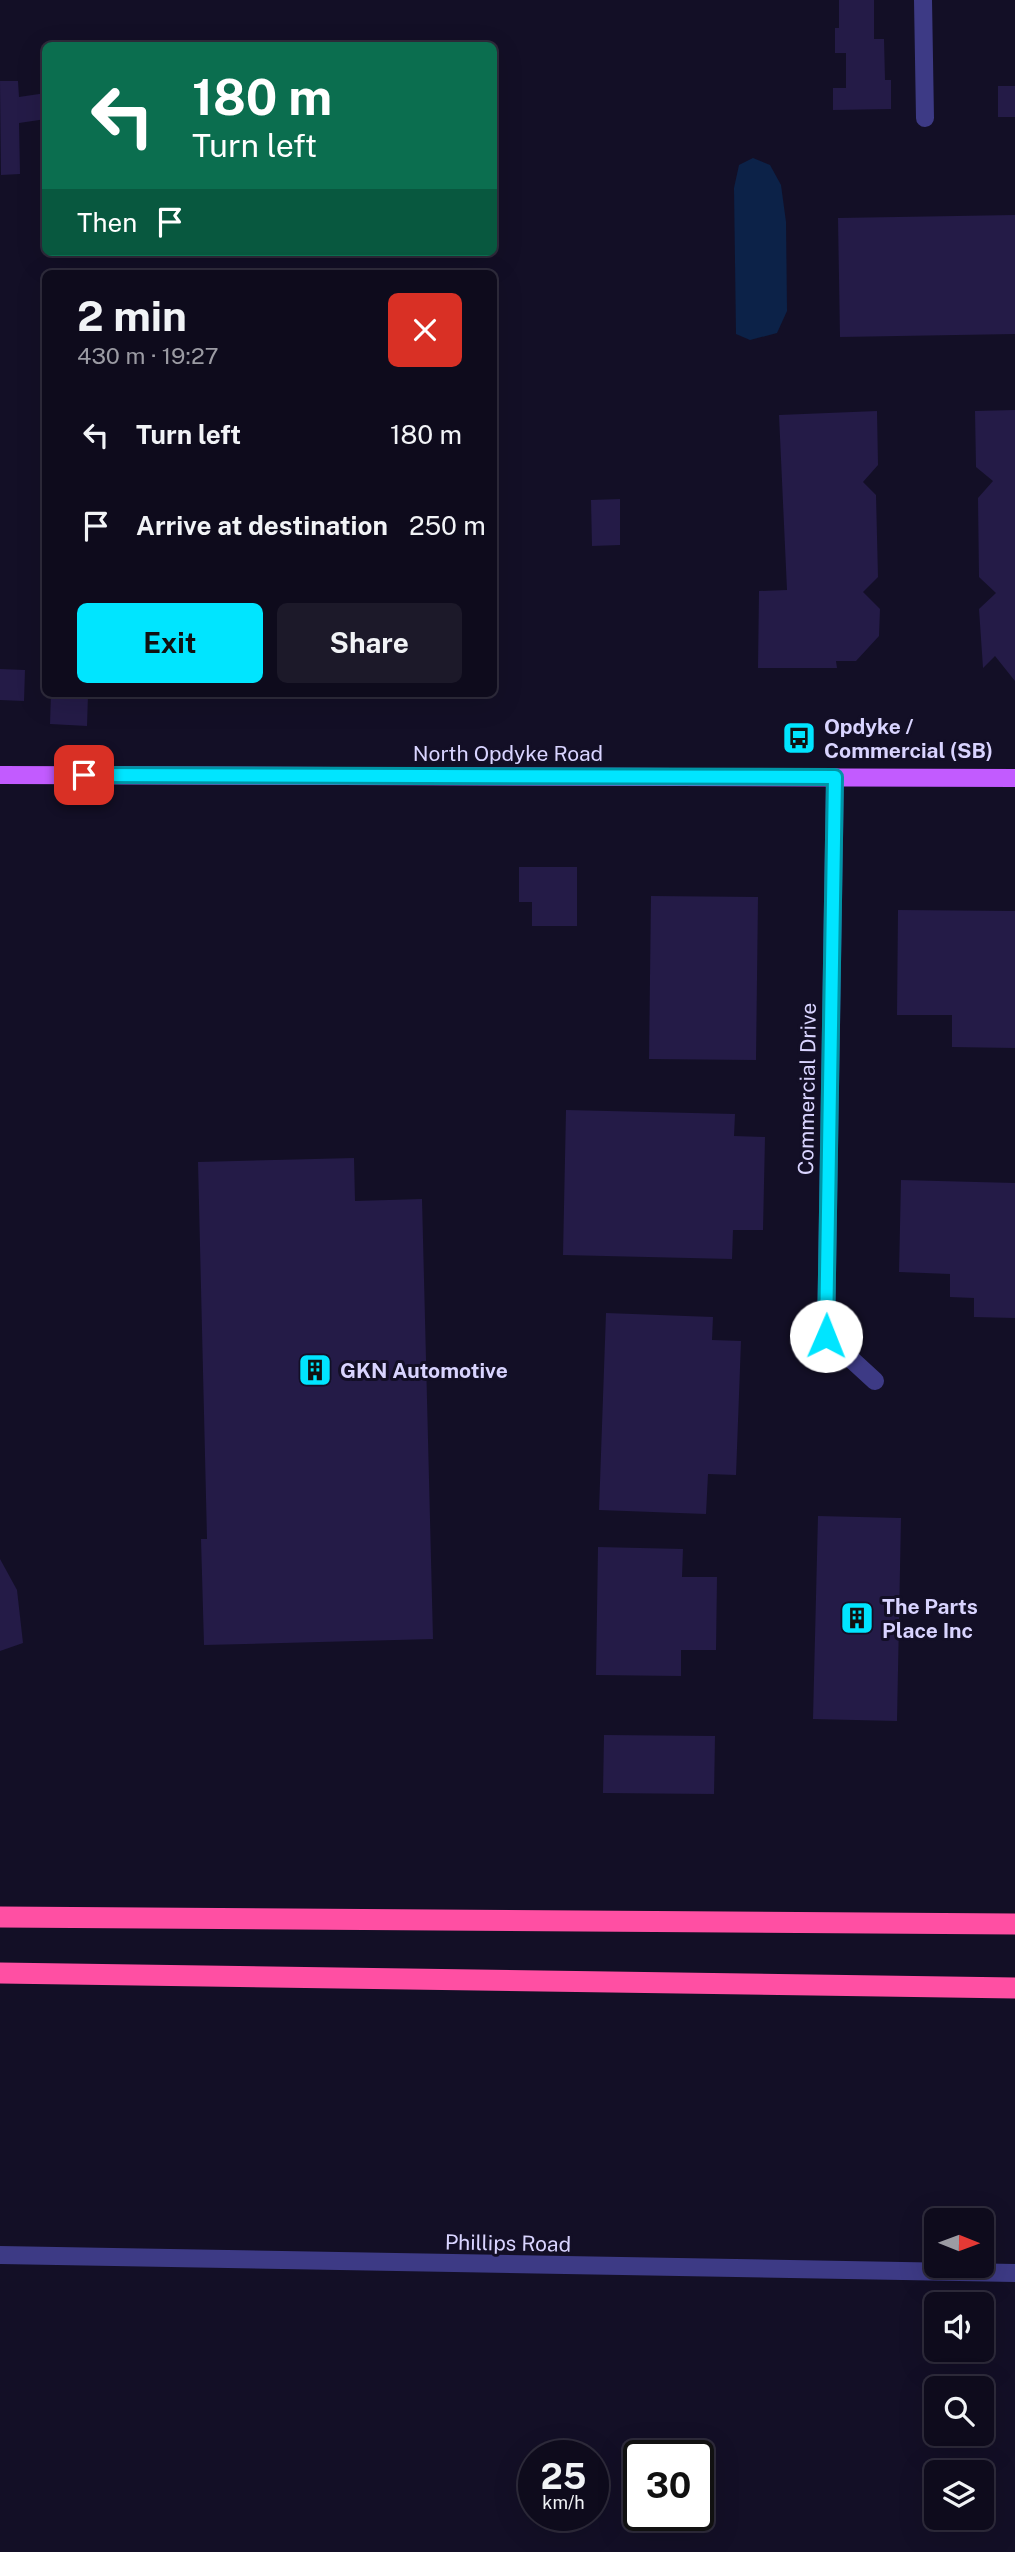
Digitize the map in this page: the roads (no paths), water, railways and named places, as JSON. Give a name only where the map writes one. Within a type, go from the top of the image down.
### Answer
[{"type":"highway","points":[[0,1917],[1015,1924]]},
{"type":"highway","points":[[0,1973],[1015,1988]]},
{"type":"main road","name":"North Opdyke Road","points":[[0,775],[1015,778]]},
{"type":"street","points":[[923,0],[925,118]]},
{"type":"street","name":"Commercial Drive","points":[[835,777],[826,1336],[875,1381]]},
{"type":"street","name":"Phillips Road","points":[[0,2255],[1015,2273]]},
{"type":"water","points":[[753,158],[770,165],[781,185],[786,222],[787,311],[777,333],[750,340],[736,334],[734,188],[739,165]]},
{"type":"place","name":"Opdyke / Commercial (SB)","points":[[799,738]]},
{"type":"place","name":"GKN Automotive","points":[[315,1370]]},
{"type":"place","name":"The Parts Place Inc","points":[[857,1618]]}]
